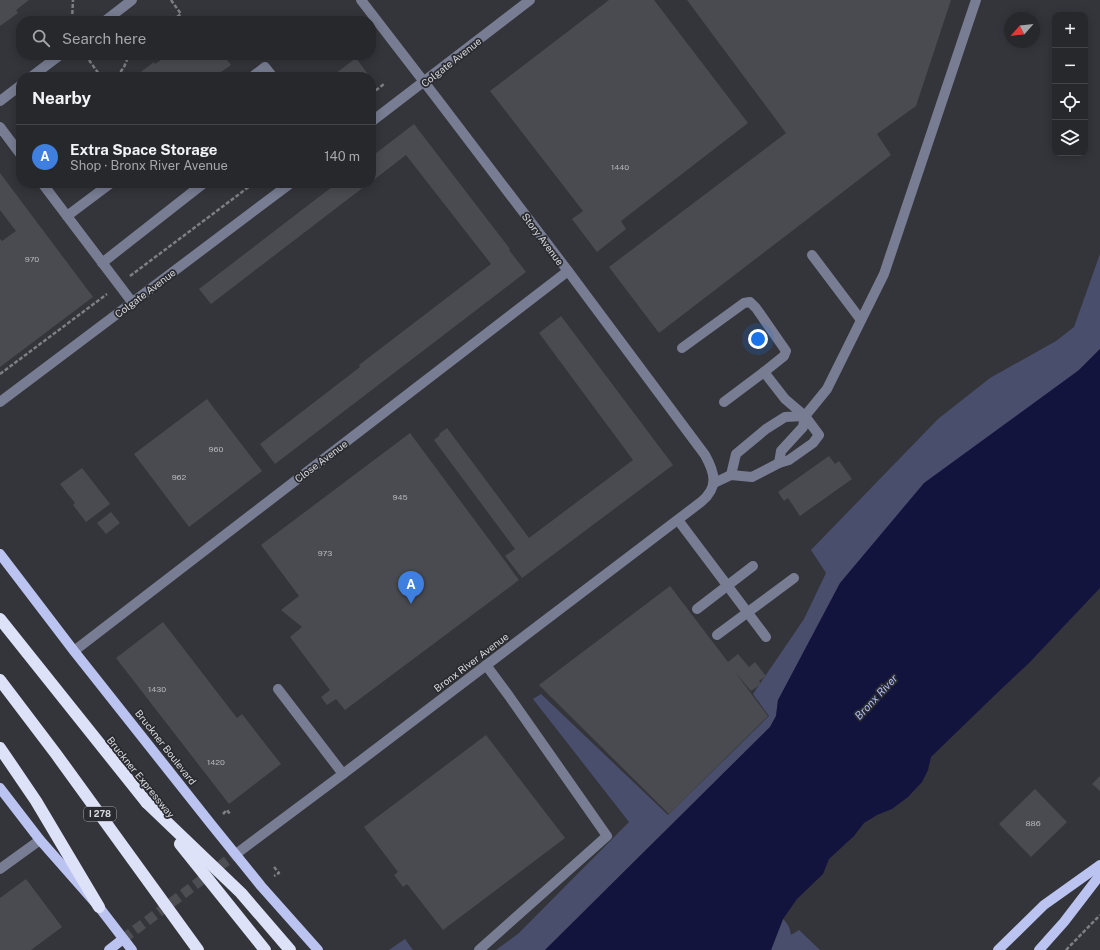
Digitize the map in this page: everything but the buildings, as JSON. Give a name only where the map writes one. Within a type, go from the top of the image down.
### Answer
[{"type":"highway","name":"Bruckner Expressway","points":[[0,619],[265,950]]},
{"type":"highway","name":"I 278","points":[[0,680],[56,754],[198,950]]},
{"type":"highway","points":[[0,748],[36,801],[98,906]]},
{"type":"highway","points":[[147,803],[241,893],[290,950]]},
{"type":"main road","name":"Bruckner Boulevard","points":[[0,554],[74,651],[261,886],[318,950]]},
{"type":"main road","points":[[0,788],[40,840],[98,906],[132,950]]},
{"type":"main road","points":[[998,950],[1044,905],[1100,865]]},
{"type":"main road","points":[[1039,950],[1064,922],[1100,875]]},
{"type":"main road","points":[[109,950],[124,939]]},
{"type":"street","points":[[111,16],[132,0]]},
{"type":"street","name":"Story Avenue","points":[[362,0],[374,16]]},
{"type":"street","name":"Colgate Avenue","points":[[376,118],[530,0]]},
{"type":"street","points":[[779,463],[781,451],[803,427],[805,416],[827,389],[884,274],[976,0]]},
{"type":"street","name":"Story Avenue","points":[[376,19],[705,455],[713,472],[714,483]]},
{"type":"street","points":[[38,72],[53,60]]},
{"type":"street","points":[[258,72],[265,67],[269,72]]},
{"type":"street","points":[[0,101],[16,89]]},
{"type":"street","points":[[0,127],[16,148]]},
{"type":"street","points":[[46,188],[132,302]]},
{"type":"street","points":[[67,216],[104,188]]},
{"type":"street","points":[[102,263],[198,188]]},
{"type":"street","name":"Colgate Avenue","points":[[0,402],[284,188]]},
{"type":"street","points":[[812,255],[861,320]]},
{"type":"street","name":"Close Avenue","points":[[74,651],[568,272]]},
{"type":"street","points":[[682,348],[744,303],[750,302],[756,308],[786,351],[784,356],[724,402]]},
{"type":"street","points":[[714,483],[731,475],[752,477],[779,463],[789,460],[813,443],[819,435],[805,416],[785,399],[764,372]]},
{"type":"street","points":[[731,475],[736,454],[766,429],[785,417],[805,416]]},
{"type":"street","name":"Bronx River Avenue","points":[[236,854],[678,520],[705,499],[711,492],[714,483]]},
{"type":"street","points":[[678,520],[766,637]]},
{"type":"street","points":[[697,609],[753,566]]},
{"type":"street","points":[[716,636],[794,578]]},
{"type":"street","points":[[479,950],[607,836],[486,665]]},
{"type":"street","points":[[278,689],[343,774]]},
{"type":"street","points":[[0,869],[40,840]]},
{"type":"path","points":[[72,16],[73,0]]},
{"type":"path","points":[[170,0],[181,14],[178,16]]},
{"type":"path","points":[[89,60],[97,72]]},
{"type":"path","points":[[120,72],[127,60]]},
{"type":"path","points":[[376,90],[384,84]]},
{"type":"path","points":[[223,814],[227,810],[230,814]]},
{"type":"path","points":[[274,867],[279,873],[274,876]]},
{"type":"path","points":[[1066,950],[1100,915]]},
{"type":"shaded area","points":[[1100,254],[1100,349],[1079,370],[778,700],[776,716],[770,727],[545,950],[496,950],[519,933],[629,822],[533,699],[541,694],[668,815],[769,716],[753,694],[804,619],[826,573],[811,550],[938,419],[990,378],[1056,341],[1074,327]]},
{"type":"shaded area","points":[[783,919],[790,930],[791,935],[799,930],[820,950],[771,950]]},
{"type":"shaded area","points":[[405,939],[413,950],[389,950]]},
{"type":"water","name":"Bronx River","points":[[1100,349],[1100,588],[1029,663],[931,757],[928,770],[922,782],[908,797],[892,809],[877,815],[864,823],[854,836],[829,859],[823,874],[797,899],[783,919],[771,950],[545,950],[770,727],[776,716],[778,700],[840,583],[924,483],[1079,370]]},
{"type":"tunnel","points":[[123,939],[236,854]]},
{"type":"place","name":"Extra Space Storage","points":[[411,604]]}]
